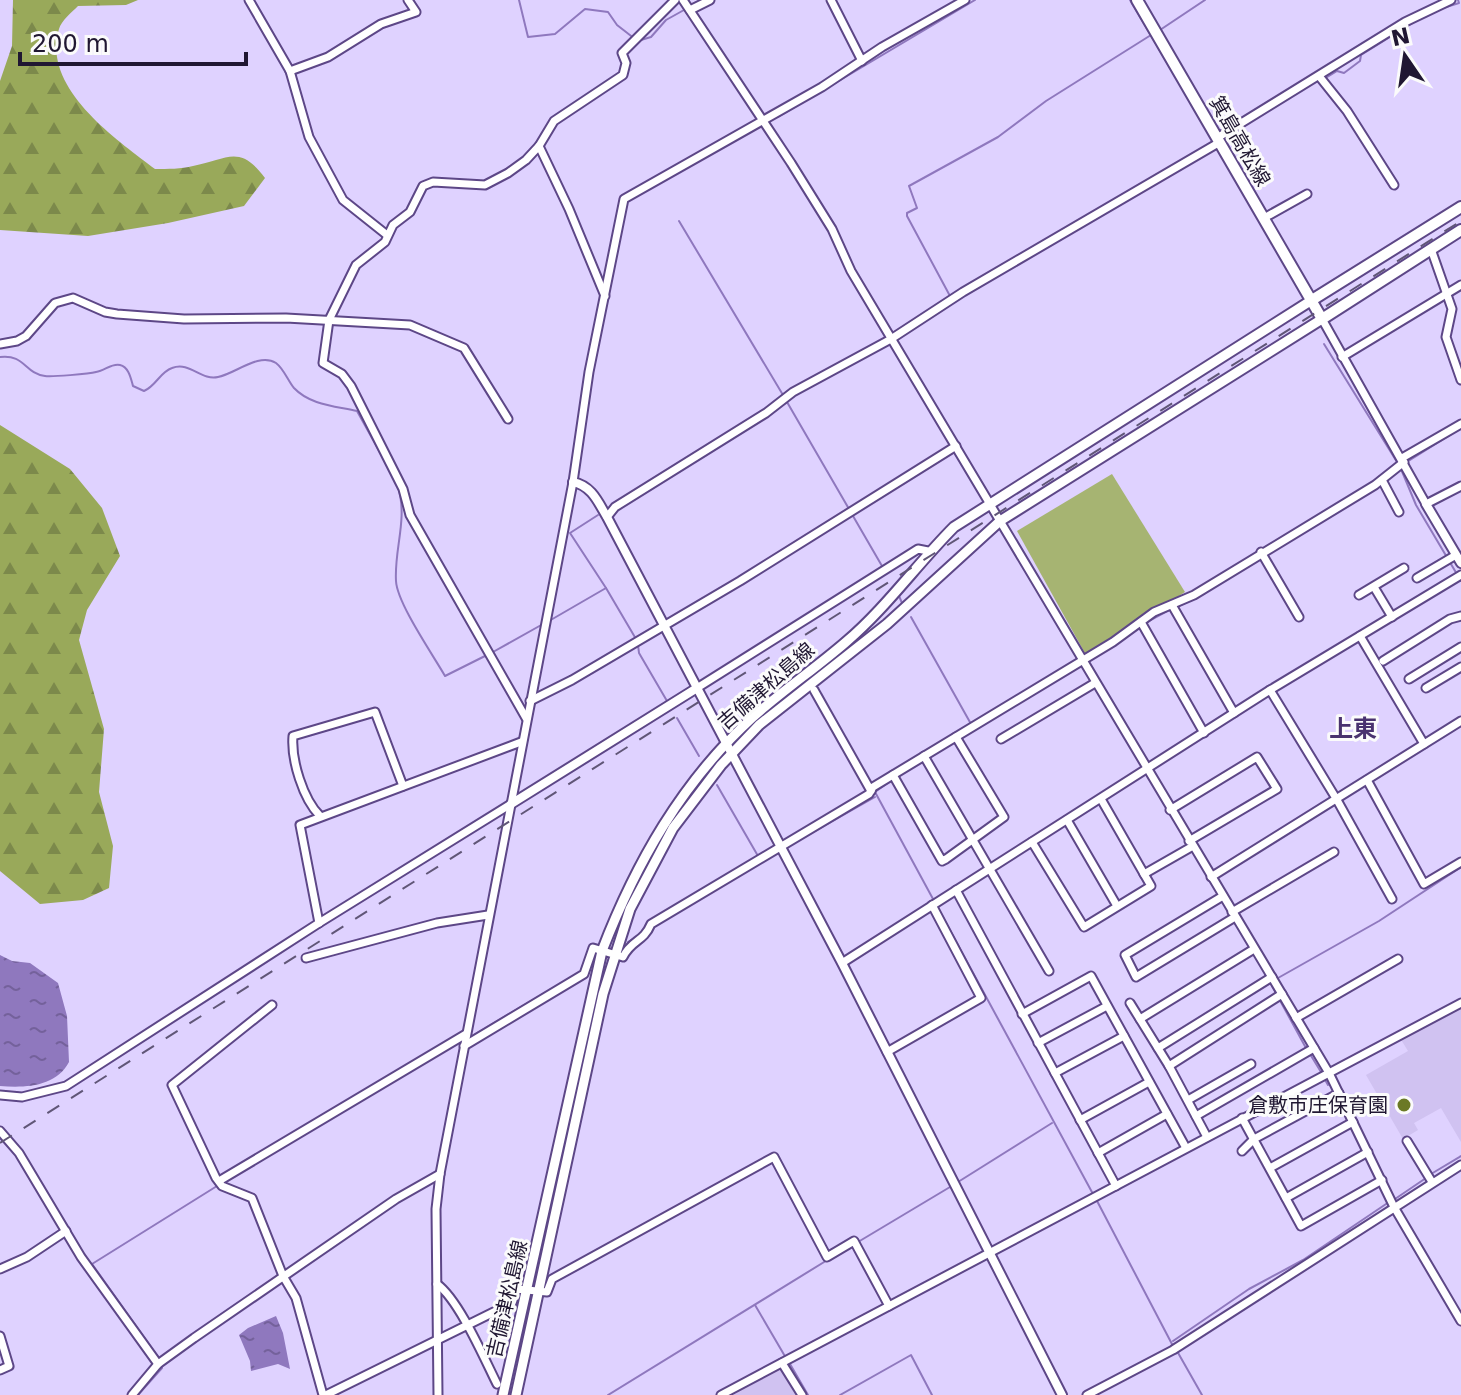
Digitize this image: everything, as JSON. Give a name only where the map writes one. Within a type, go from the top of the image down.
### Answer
[{"type":"main road","name":"箕島高松線","points":[[1137,0],[1216,143],[1264,218],[1322,319]]},
{"type":"main road","points":[[1312,300],[1461,207]]},
{"type":"main road","points":[[1322,319],[1461,230]]},
{"type":"main road","name":"吉備津松島線","points":[[503,1395],[533,1291],[603,994],[630,909],[673,828],[753,716],[847,641],[928,551],[954,527],[1312,300]]},
{"type":"main road","name":"吉備津松島線","points":[[516,1395],[533,1291],[602,951],[622,901],[665,820],[729,749],[887,624],[1000,521],[1322,319]]},
{"type":"street","points":[[249,0],[290,71],[309,137],[343,200],[387,235]]},
{"type":"street","points":[[290,71],[328,57],[381,24],[416,12],[408,0]]},
{"type":"street","points":[[526,718],[410,515],[403,489],[351,386],[342,374],[323,363],[329,320],[356,265],[385,242],[393,225],[410,212],[423,186],[428,183],[485,185],[526,160],[554,121],[623,75],[626,63],[622,53],[675,0]]},
{"type":"street","points":[[683,0],[832,229],[851,271],[1272,977],[1278,997],[1296,1018],[1310,1050],[1339,1093],[1392,1202],[1458,1315]]},
{"type":"street","points":[[690,10],[710,0]]},
{"type":"street","points":[[831,0],[862,61]]},
{"type":"street","points":[[438,1395],[436,1209],[440,1174],[624,199],[965,0]]},
{"type":"street","points":[[607,517],[615,507],[766,413],[793,392],[891,339],[963,292],[1216,143],[1321,78],[1430,3],[1451,0]]},
{"type":"street","points":[[1321,78],[1347,111],[1394,185]]},
{"type":"street","points":[[539,146],[605,296]]},
{"type":"street","points":[[1264,218],[1307,194]]},
{"type":"street","points":[[1431,249],[1452,309],[1446,337],[1461,380]]},
{"type":"street","points":[[1342,357],[1461,285]]},
{"type":"street","points":[[0,344],[26,336],[55,303],[73,298],[117,314],[184,319],[329,320],[410,325],[464,348],[508,419]]},
{"type":"street","points":[[1322,319],[1403,460],[1453,559],[1417,578]]},
{"type":"street","points":[[221,1183],[584,974],[592,949],[623,957],[630,945],[648,930],[782,849],[873,787],[1083,662],[1142,624],[1154,612],[1173,607],[1194,595],[1383,481],[1403,460],[1461,424]]},
{"type":"street","points":[[530,701],[637,642],[842,519],[887,487],[956,446]]},
{"type":"street","points":[[1383,481],[1399,512]]},
{"type":"street","points":[[573,482],[593,492],[665,625],[842,963],[1062,1395]]},
{"type":"street","points":[[1426,504],[1461,486]]},
{"type":"street","points":[[0,1095],[22,1097],[66,1086],[319,923],[918,549],[928,551]]},
{"type":"street","points":[[1263,554],[1299,617]]},
{"type":"street","points":[[1359,595],[1404,568]]},
{"type":"street","points":[[842,963],[1270,690],[1459,576]]},
{"type":"street","points":[[1374,587],[1392,617]]},
{"type":"street","points":[[1173,607],[1234,713]]},
{"type":"street","points":[[1383,661],[1450,619],[1461,616]]},
{"type":"street","points":[[1142,624],[1204,733]]},
{"type":"street","points":[[1360,636],[1424,744]]},
{"type":"street","points":[[1409,679],[1461,647]]},
{"type":"street","points":[[1426,688],[1461,667]]},
{"type":"street","points":[[1001,739],[1095,683]]},
{"type":"street","points":[[814,690],[871,791]]},
{"type":"street","points":[[1270,690],[1337,800],[1392,899]]},
{"type":"street","points":[[320,816],[312,808],[293,763],[293,736],[375,712],[403,786]]},
{"type":"street","points":[[1211,877],[1458,723],[1461,734]]},
{"type":"street","points":[[894,777],[942,861],[1004,817],[957,738]]},
{"type":"street","points":[[319,923],[300,825],[521,742]]},
{"type":"street","points":[[1144,874],[1277,789],[1257,757],[1170,810]]},
{"type":"street","points":[[925,758],[1049,971]]},
{"type":"street","points":[[1367,780],[1424,884],[1461,862]]},
{"type":"street","points":[[1032,842],[1084,927],[1151,886],[1101,799]]},
{"type":"street","points":[[1067,820],[1117,906]]},
{"type":"street","points":[[1223,896],[1125,955],[1136,977],[1334,852]]},
{"type":"street","points":[[956,890],[1116,1186]]},
{"type":"street","points":[[887,1052],[981,998],[935,903]]},
{"type":"street","points":[[306,958],[437,923],[488,915]]},
{"type":"street","points":[[1140,1019],[1254,949]]},
{"type":"street","points":[[1296,1018],[1398,959]]},
{"type":"street","points":[[1022,1014],[1091,976],[1186,1148]]},
{"type":"street","points":[[1158,1048],[1272,977]]},
{"type":"street","points":[[1169,1066],[1278,997]]},
{"type":"street","points":[[1130,1003],[1169,1066],[1207,1137]]},
{"type":"street","points":[[721,1395],[1461,1003]]},
{"type":"street","points":[[272,1005],[172,1085],[221,1183],[252,1198],[283,1276],[296,1298],[324,1395],[512,1303],[517,1289],[547,1292],[552,1279],[774,1157],[827,1257],[856,1243],[889,1306]]},
{"type":"street","points":[[1038,1043],[1107,1006]]},
{"type":"street","points":[[1055,1073],[1124,1036]]},
{"type":"street","points":[[1196,1116],[1310,1050]]},
{"type":"street","points":[[1188,1100],[1251,1064]]},
{"type":"street","points":[[1080,1120],[1149,1082]]},
{"type":"street","points":[[1242,1151],[1254,1139],[1339,1093]]},
{"type":"street","points":[[1098,1153],[1167,1114]]},
{"type":"street","points":[[1242,1118],[1301,1226],[1382,1180]]},
{"type":"street","points":[[1270,1168],[1353,1122]]},
{"type":"street","points":[[0,1131],[31,1171],[81,1257],[158,1364]]},
{"type":"street","points":[[1407,1141],[1431,1181]]},
{"type":"street","points":[[1286,1198],[1368,1152]]},
{"type":"street","points":[[1087,1395],[1175,1348],[1392,1202],[1461,1165]]},
{"type":"street","points":[[132,1395],[158,1364],[396,1199],[440,1174]]},
{"type":"street","points":[[0,1269],[27,1257],[66,1231]]},
{"type":"street","points":[[437,1284],[445,1290],[497,1384]]},
{"type":"street","points":[[0,1336],[9,1366],[0,1370]]},
{"type":"street","points":[[786,1361],[802,1395]]},
{"type":"shaded area","points":[[1461,1006],[1461,1142],[1441,1108],[1414,1123],[1418,1130],[1403,1139],[1366,1075],[1408,1051],[1400,1038]]},
{"type":"shaded area","points":[[780,1370],[796,1395],[732,1395]]},
{"type":"green space","points":[[13,0],[138,0],[126,5],[78,6],[59,29],[56,51],[61,72],[86,110],[155,169],[184,168],[232,157],[248,161],[265,178],[244,206],[88,236],[0,230],[0,81],[12,46]]},
{"type":"green space","points":[[0,425],[70,469],[102,508],[120,556],[87,610],[79,640],[104,729],[99,792],[113,846],[109,888],[83,900],[40,904],[0,871]]},
{"type":"green space","points":[[1112,474],[1185,592],[1087,657],[1017,531]]},
{"type":"water","points":[[0,955],[12,961],[30,963],[58,983],[67,1016],[69,1062],[56,1077],[48,1081],[20,1087],[0,1086]]},
{"type":"water","points":[[276,1316],[283,1333],[290,1369],[278,1364],[251,1371],[239,1335]]},
{"type":"waterway","points":[[519,0],[528,37],[555,34],[585,9],[608,12],[617,25],[635,39]]},
{"type":"waterway","points":[[778,117],[975,0]]},
{"type":"waterway","points":[[1130,0],[1211,137]]},
{"type":"waterway","points":[[1160,30],[1205,0]]},
{"type":"waterway","points":[[1440,9],[1459,3],[1458,0]]},
{"type":"waterway","points":[[641,40],[651,37],[666,20],[684,10]]},
{"type":"waterway","points":[[1324,79],[1337,71],[1344,73],[1360,61],[1361,55],[1419,19]]},
{"type":"waterway","points":[[950,296],[907,216],[917,208],[909,186],[998,137],[1046,101],[1151,35]]},
{"type":"waterway","points":[[1236,180],[1287,269]]},
{"type":"waterway","points":[[679,221],[783,395]]},
{"type":"waterway","points":[[1324,344],[1397,462]]},
{"type":"waterway","points":[[0,357],[15,358],[45,376],[92,373],[120,365],[128,371],[133,386],[144,391],[172,368],[184,367],[206,376],[218,377],[255,362],[269,360],[279,366],[300,394],[323,404],[357,411],[392,474]]},
{"type":"waterway","points":[[787,402],[849,509]]},
{"type":"waterway","points":[[1410,460],[1461,428]]},
{"type":"waterway","points":[[682,461],[725,435]]},
{"type":"waterway","points":[[1401,469],[1416,505],[1461,581]]},
{"type":"waterway","points":[[398,487],[402,511],[396,581],[409,615],[445,676],[487,655]]},
{"type":"waterway","points":[[598,515],[570,533],[606,588]]},
{"type":"waterway","points":[[853,516],[882,566]]},
{"type":"waterway","points":[[549,621],[606,588],[636,639]]},
{"type":"waterway","points":[[899,596],[902,603]]},
{"type":"waterway","points":[[1177,607],[1193,599]]},
{"type":"waterway","points":[[1145,623],[1171,609]]},
{"type":"waterway","points":[[911,617],[971,724]]},
{"type":"waterway","points":[[493,652],[543,624]]},
{"type":"waterway","points":[[1106,650],[1140,627]]},
{"type":"waterway","points":[[638,645],[639,653],[667,701]]},
{"type":"waterway","points":[[677,718],[699,756]]},
{"type":"waterway","points":[[897,777],[909,770]]},
{"type":"waterway","points":[[892,780],[875,792],[1093,1194]]},
{"type":"waterway","points":[[717,785],[758,856]]},
{"type":"waterway","points":[[794,843],[875,797]]},
{"type":"waterway","points":[[1278,978],[1379,921],[1461,867]]},
{"type":"waterway","points":[[653,927],[712,891]]},
{"type":"waterway","points":[[628,942],[640,935]]},
{"type":"waterway","points":[[467,1039],[580,972]]},
{"type":"waterway","points":[[1271,984],[1306,1048]]},
{"type":"waterway","points":[[1310,1054],[1321,1072]]},
{"type":"waterway","points":[[1324,1078],[1328,1085]]},
{"type":"waterway","points":[[958,1182],[1052,1123]]},
{"type":"waterway","points":[[223,1183],[310,1131]]},
{"type":"waterway","points":[[1431,1174],[1461,1156]]},
{"type":"waterway","points":[[1395,1199],[1426,1178]]},
{"type":"waterway","points":[[158,1357],[92,1264],[217,1186]]},
{"type":"waterway","points":[[858,1242],[950,1187]]},
{"type":"waterway","points":[[1096,1199],[1173,1346]]},
{"type":"waterway","points":[[1173,1341],[1249,1289],[1303,1260],[1389,1202]]},
{"type":"waterway","points":[[608,1395],[829,1259]]},
{"type":"waterway","points":[[755,1305],[786,1358]]},
{"type":"waterway","points":[[1177,1351],[1202,1395]]},
{"type":"waterway","points":[[840,1395],[911,1355],[932,1395]]},
{"type":"waterway","points":[[790,1364],[808,1395]]},
{"type":"waterway","points":[[138,1395],[162,1368]]},
{"type":"railway","points":[[0,1143],[1461,221]]},
{"type":"place","name":"倉敷市庄保育園","points":[[1404,1105]]},
{"type":"district","name":"上東","points":[[1353,729]]}]
